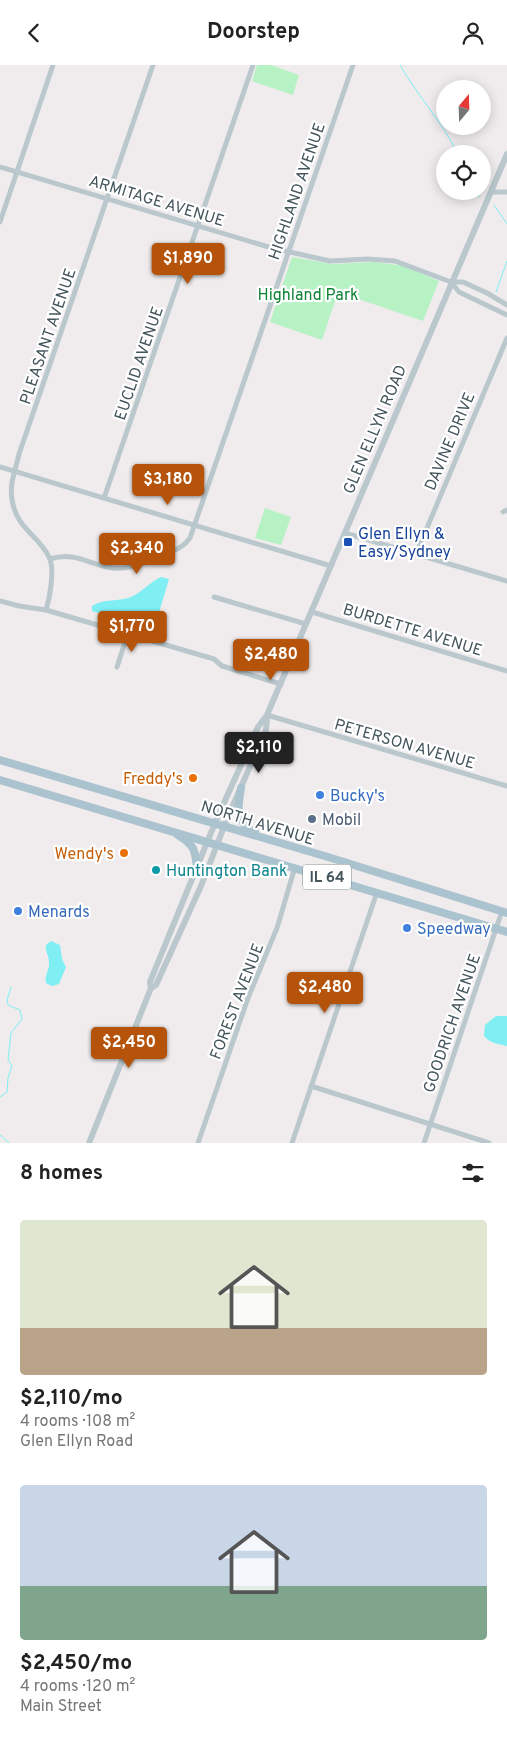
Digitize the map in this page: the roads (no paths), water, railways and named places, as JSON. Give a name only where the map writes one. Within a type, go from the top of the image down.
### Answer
[{"type":"main road","name":"NORTH AVENUE","points":[[0,760],[225,826],[504,912]]},
{"type":"main road","name":"NORTH AVENUE","points":[[0,780],[507,932]]},
{"type":"main road","points":[[241,787],[238,809],[240,820],[246,828],[289,846]]},
{"type":"main road","points":[[160,827],[188,841],[194,848],[197,867]]},
{"type":"street","points":[[0,221],[53,65]]},
{"type":"street","name":"PLEASANT AVENUE","points":[[50,559],[43,547],[16,516],[11,498],[11,488],[19,454],[153,65]]},
{"type":"street","name":"EUCLID AVENUE","points":[[104,498],[253,65]]},
{"type":"street","name":"HIGHLAND AVENUE","points":[[50,559],[62,555],[113,567],[133,566],[179,549],[190,538],[353,65]]},
{"type":"street","name":"GLEN ELLYN ROAD","points":[[491,192],[507,154]]},
{"type":"street","name":"ARMITAGE AVENUE","points":[[0,167],[289,252],[330,261],[377,259],[395,261],[451,283],[467,284],[507,305]]},
{"type":"street","points":[[491,192],[507,192]]},
{"type":"street","name":"GLEN ELLYN ROAD","points":[[267,715],[266,730],[201,886],[156,985],[151,988],[150,982],[215,823],[258,727],[267,715],[281,684],[487,200]]},
{"type":"street","name":"ARMITAGE AVENUE","points":[[451,283],[459,292],[507,315]]},
{"type":"street","name":"DAVINE DRIVE","points":[[416,554],[507,338]]},
{"type":"street","points":[[0,467],[331,566]]},
{"type":"street","points":[[345,533],[507,581]]},
{"type":"street","points":[[46,610],[51,586],[50,559]]},
{"type":"street","points":[[214,597],[306,624]]},
{"type":"street","points":[[0,601],[46,610],[128,633],[214,659],[222,666],[230,669],[281,684]]},
{"type":"street","name":"BURDETTE AVENUE","points":[[312,612],[507,671]]},
{"type":"street","points":[[117,667],[128,633]]},
{"type":"street","name":"PETERSON AVENUE","points":[[267,715],[507,786]]},
{"type":"street","name":"FOREST AVENUE","points":[[198,1143],[245,1007],[277,928],[295,867]]},
{"type":"street","points":[[292,1143],[377,892]]},
{"type":"street","name":"GOODRICH AVENUE","points":[[424,1143],[496,928],[504,912]]},
{"type":"street","points":[[89,1143],[151,988]]},
{"type":"street","points":[[311,1086],[489,1143]]},
{"type":"water","points":[[161,577],[169,579],[154,629],[92,611],[92,606],[97,604],[131,597]]},
{"type":"water","points":[[51,941],[60,945],[62,959],[66,967],[59,984],[52,986],[46,983],[49,960],[46,945]]},
{"type":"water","points":[[496,1016],[507,1016],[507,1046],[491,1042],[484,1036],[485,1025]]},
{"type":"waterway","points":[[400,65],[453,145]]},
{"type":"waterway","points":[[494,205],[507,224]]},
{"type":"waterway","points":[[496,292],[507,261]]},
{"type":"waterway","points":[[0,1097],[7,1092],[8,1078],[12,1066],[8,1060],[11,1033],[22,1019],[20,1010],[8,1005],[7,1000],[11,987]]},
{"type":"waterway","points":[[0,1135],[9,1143]]},
{"type":"place","name":"Glen Ellyn & Easy/Sydney","points":[[348,542]]},
{"type":"place","name":"Freddy's","points":[[193,778]]},
{"type":"place","name":"Bucky's","points":[[320,795]]},
{"type":"place","name":"Mobil","points":[[312,819]]},
{"type":"place","name":"Wendy's","points":[[124,853]]},
{"type":"place","name":"Huntington Bank","points":[[156,870]]},
{"type":"place","name":"Menards","points":[[18,911]]},
{"type":"place","name":"Speedway","points":[[407,928]]},
{"type":"park label","name":"Highland Park","points":[[308,294]]}]
